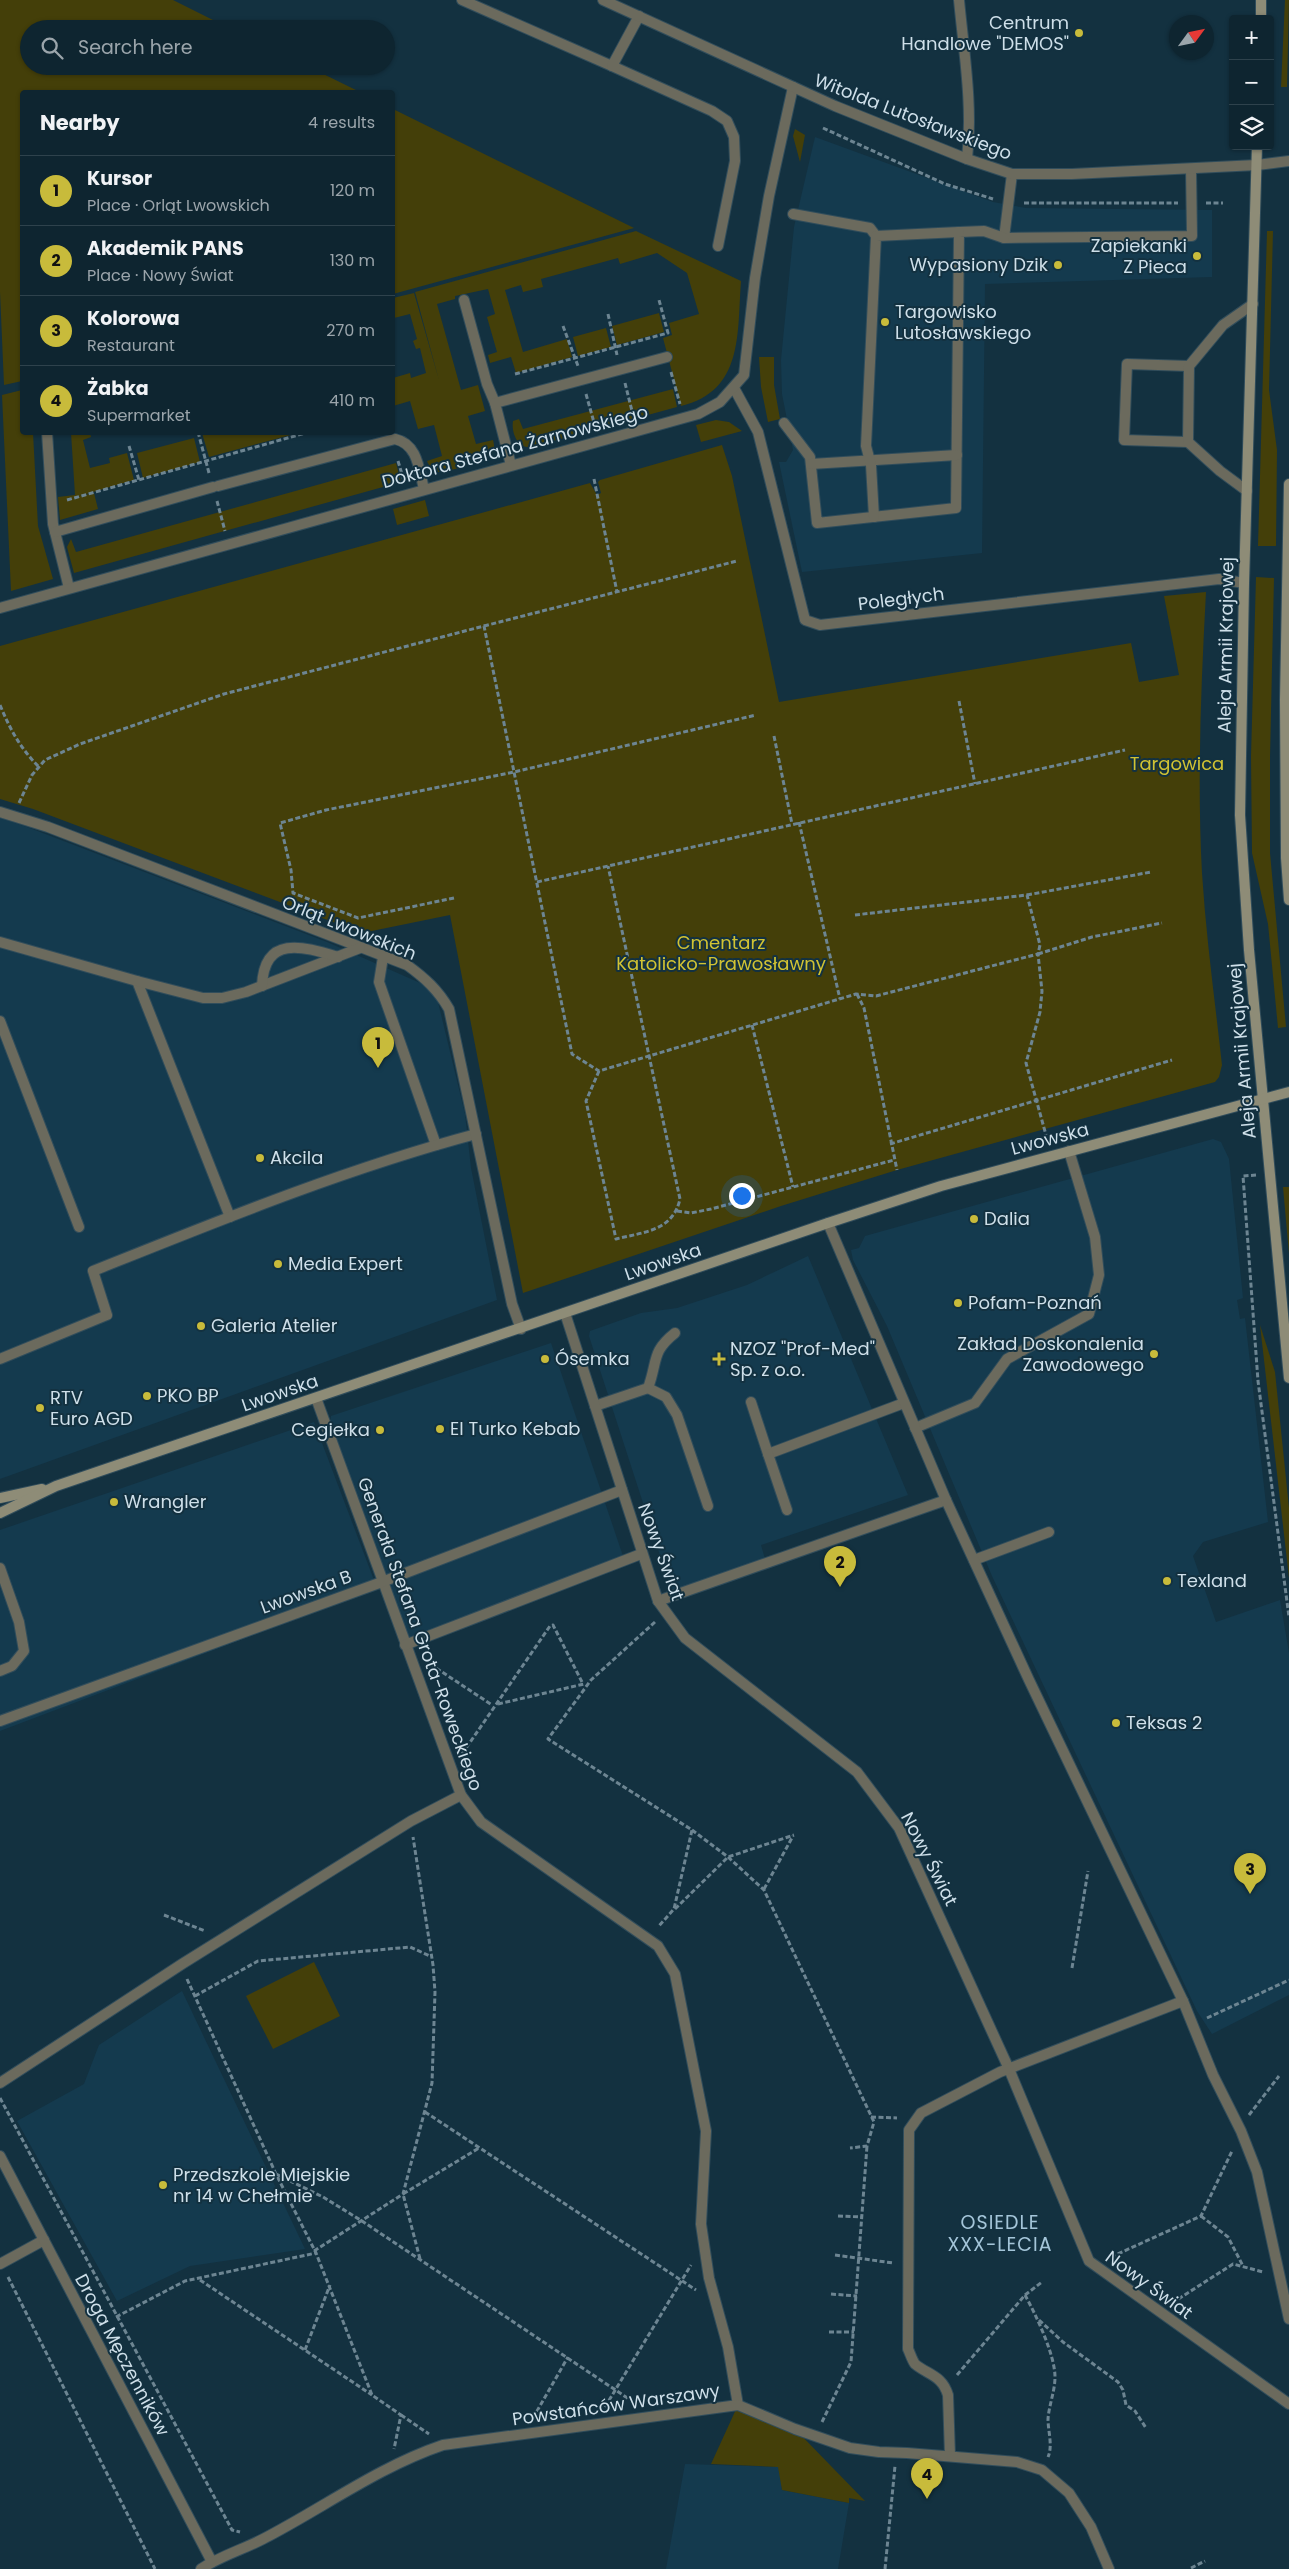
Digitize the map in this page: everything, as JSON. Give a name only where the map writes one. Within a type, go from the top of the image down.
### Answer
[{"type":"main road","points":[[1261,15],[1262,0]]},
{"type":"main road","name":"Aleja Armii Krajowej","points":[[1257,150],[1244,582],[1240,822],[1289,1378]]},
{"type":"main road","points":[[1289,484],[1286,858],[1289,900]]},
{"type":"main road","name":"Lwowska","points":[[0,1498],[56,1486],[941,1186],[1289,1092]]},
{"type":"main road","name":"Lwowska","points":[[0,1513],[56,1486]]},
{"type":"street","points":[[462,0],[712,110],[727,121],[734,136],[735,161],[718,246]]},
{"type":"street","name":"Witolda Lutosławskiego","points":[[603,0],[794,87],[967,159],[1012,174],[1046,176],[1257,166],[1289,161]]},
{"type":"street","points":[[959,0],[969,108],[970,132],[967,159]]},
{"type":"street","points":[[612,66],[639,16]]},
{"type":"street","name":"Doktora Stefana Żarnowskiego","points":[[0,608],[698,414],[720,402],[744,375],[755,278],[769,196],[794,87]]},
{"type":"street","points":[[876,236],[984,230],[1004,238],[1192,236],[1191,169]]},
{"type":"street","points":[[1004,238],[1012,174]]},
{"type":"street","points":[[793,214],[870,228],[876,236],[866,446],[870,459],[874,517]]},
{"type":"street","points":[[784,423],[810,457],[816,523],[956,508],[959,232]]},
{"type":"street","points":[[464,300],[487,384],[495,403],[511,466]]},
{"type":"street","points":[[1188,442],[1189,366],[1223,326],[1253,304]]},
{"type":"street","points":[[495,403],[667,357]]},
{"type":"street","points":[[1189,366],[1127,364],[1124,440],[1188,442],[1220,471],[1247,491]]},
{"type":"street","name":"Poległych","points":[[734,388],[758,432],[805,620],[820,625],[1219,579],[1244,582]]},
{"type":"street","points":[[47,435],[55,532],[69,588]]},
{"type":"street","points":[[55,532],[395,438],[403,440],[415,454],[424,489]]},
{"type":"street","points":[[811,464],[957,455]]},
{"type":"street","name":"Orląt Lwowskich","points":[[0,812],[48,827],[407,965],[426,978],[440,993],[449,1009],[512,1304],[521,1329]]},
{"type":"street","points":[[0,942],[203,998],[222,998],[262,986],[360,948]]},
{"type":"street","points":[[262,986],[263,968],[270,957],[281,950],[308,949],[338,957]]},
{"type":"street","points":[[383,957],[379,982],[436,1145]]},
{"type":"street","points":[[137,981],[230,1216]]},
{"type":"street","points":[[0,1021],[79,1227]]},
{"type":"street","points":[[0,1359],[107,1315],[93,1271],[230,1216],[436,1145],[476,1134]]},
{"type":"street","points":[[915,1428],[975,1403],[1008,1359],[1089,1314],[1098,1275],[1095,1238],[1069,1151]]},
{"type":"street","points":[[828,1223],[946,1500],[1183,2001],[1213,2075],[1241,2132],[1257,2172],[1289,2319]]},
{"type":"street","name":"Nowy Świat","points":[[565,1312],[658,1601],[685,1638],[857,1772],[899,1828],[1009,2069],[1089,2261],[1289,2404]]},
{"type":"street","points":[[648,1388],[654,1371],[657,1350],[675,1332]]},
{"type":"street","points":[[595,1406],[648,1388],[666,1397],[677,1415],[708,1506]]},
{"type":"street","name":"Generała Stefana Grota-Roweckiego","points":[[316,1398],[461,1795],[481,1822],[658,1946],[675,1974],[706,2131],[701,2224],[709,2278],[728,2347],[738,2405]]},
{"type":"street","points":[[751,1402],[787,1510]]},
{"type":"street","points":[[768,1454],[904,1403]]},
{"type":"street","name":"Lwowska B","points":[[0,1721],[382,1582],[622,1490]]},
{"type":"street","points":[[658,1601],[946,1500]]},
{"type":"street","points":[[974,1560],[1048,1532]]},
{"type":"street","points":[[406,1647],[642,1554]]},
{"type":"street","points":[[0,1568],[18,1622],[24,1651],[12,1666],[0,1671]]},
{"type":"street","points":[[0,2083],[182,1964],[411,1821],[461,1795]]},
{"type":"street","points":[[950,2456],[948,2394],[946,2388],[936,2376],[914,2363],[908,2349],[909,2130],[921,2113],[1009,2069],[1183,2001]]},
{"type":"street","name":"Droga Męczenników","points":[[0,2156],[213,2565]]},
{"type":"street","points":[[1,2264],[44,2240]]},
{"type":"street","name":"Powstańców Warszawy","points":[[201,2569],[213,2565],[262,2539],[412,2455],[443,2445],[738,2405],[795,2429],[850,2448],[1018,2462],[1042,2470],[1069,2492],[1091,2527],[1110,2569]]},
{"type":"path","points":[[515,374],[668,333],[659,300]]},
{"type":"path","points":[[661,335],[684,418]]},
{"type":"path","points":[[52,504],[298,435]]},
{"type":"path","points":[[129,446],[139,480]]},
{"type":"path","points":[[594,479],[617,592]]},
{"type":"path","points":[[19,807],[24,787],[45,760],[80,744],[198,702],[737,561]]},
{"type":"path","points":[[484,626],[572,1054],[599,1071],[856,994],[876,996],[1038,954],[1092,937],[1162,923]]},
{"type":"path","points":[[959,701],[975,784]]},
{"type":"path","points":[[0,705],[13,736],[23,752],[39,767]]},
{"type":"path","points":[[454,898],[358,918],[293,893],[291,870],[280,823],[355,803],[514,772],[756,715]]},
{"type":"path","points":[[774,736],[792,824]]},
{"type":"path","points":[[537,882],[1125,750]]},
{"type":"path","points":[[799,822],[840,999]]},
{"type":"path","points":[[599,1071],[586,1101],[616,1239],[652,1230],[667,1222],[677,1211],[680,1199],[608,866]]},
{"type":"path","points":[[855,915],[1027,895],[1151,872]]},
{"type":"path","points":[[1027,895],[1040,944],[1038,954],[1042,991],[1026,1063],[1046,1135]]},
{"type":"path","points":[[856,994],[864,1008],[890,1144],[897,1170]]},
{"type":"path","points":[[752,1025],[793,1187]]},
{"type":"path","points":[[890,1144],[973,1118],[1037,1102],[1172,1060]]},
{"type":"path","points":[[677,1211],[691,1213],[894,1160]]},
{"type":"path","points":[[1243,1176],[1258,1381],[1289,1617]]},
{"type":"path","points":[[656,1621],[585,1685],[548,1739],[692,1830],[728,1857],[764,1890],[874,2122],[867,2146],[851,2362],[822,2422]]},
{"type":"path","points":[[461,1756],[553,1625],[585,1685]]},
{"type":"path","points":[[406,1647],[492,1705]]},
{"type":"path","points":[[498,1704],[585,1685]]},
{"type":"path","points":[[674,1909],[692,1830]]},
{"type":"path","points":[[412,1832],[435,1992],[432,2083],[403,2194],[420,2259]]},
{"type":"path","points":[[658,1926],[728,1857],[794,1835],[764,1890]]},
{"type":"path","points":[[1072,1968],[1088,1871]]},
{"type":"path","points":[[164,1915],[207,1931]]},
{"type":"path","points":[[195,1996],[258,1961],[410,1947],[431,1957]]},
{"type":"path","points":[[182,1964],[276,2174],[330,2285],[372,2395]]},
{"type":"path","points":[[1193,2025],[1289,1980]]},
{"type":"path","points":[[1247,2118],[1279,2076]]},
{"type":"path","points":[[0,2098],[232,2530],[242,2532]]},
{"type":"path","points":[[424,2112],[702,2293]]},
{"type":"path","points":[[871,2117],[900,2119]]},
{"type":"path","points":[[1106,2260],[1201,2216],[1241,2132]]},
{"type":"path","points":[[850,2148],[867,2146]]},
{"type":"path","points":[[116,2317],[186,2281],[200,2280],[315,2252],[403,2194],[480,2148]]},
{"type":"path","points":[[276,2174],[323,2197],[362,2221],[636,2404]]},
{"type":"path","points":[[838,2216],[862,2217]]},
{"type":"path","points":[[1201,2216],[1228,2237],[1243,2266]]},
{"type":"path","points":[[835,2256],[909,2265]]},
{"type":"path","points":[[604,2408],[694,2261]]},
{"type":"path","points":[[1,2264],[155,2569]]},
{"type":"path","points":[[1167,2306],[1233,2264],[1281,2276]]},
{"type":"path","points":[[200,2280],[430,2435],[438,2433]]},
{"type":"path","points":[[957,2375],[1025,2295],[1042,2282]]},
{"type":"path","points":[[305,2350],[330,2285]]},
{"type":"path","points":[[832,2294],[857,2296]]},
{"type":"path","points":[[1025,2295],[1039,2320],[1056,2377],[1048,2412],[1048,2436],[1051,2450],[1042,2470]]},
{"type":"path","points":[[1039,2320],[1063,2342],[1118,2382],[1124,2390],[1126,2405],[1135,2411],[1146,2428]]},
{"type":"path","points":[[828,2332],[854,2332]]},
{"type":"path","points":[[524,2420],[533,2419],[568,2357]]},
{"type":"path","points":[[386,2454],[394,2449],[401,2415]]},
{"type":"path","points":[[885,2569],[896,2453]]},
{"type":"path","points":[[1191,2568],[1205,2561]]},
{"type":"shaded area","name":"Targowisko Lutosławskiego","points":[[815,137],[993,202],[1026,208],[1212,210],[1212,277],[985,284],[982,553],[802,572],[779,462],[786,462],[793,450],[782,394],[781,360],[794,227]]},
{"type":"shaded area","points":[[0,818],[327,942],[427,986],[438,1002],[465,1114],[471,1168],[497,1300],[0,1479]]},
{"type":"shaded area","points":[[1213,1139],[1221,1142],[1229,1159],[1243,1298],[1237,1300],[1240,1319],[1245,1318],[1268,1522],[1203,1542],[1193,1556],[1216,1622],[1280,1600],[1289,1653],[1289,1995],[1212,2034],[1197,2011],[992,1576],[887,1326],[853,1260],[851,1250],[859,1248],[865,1236]]},
{"type":"shaded area","points":[[808,1256],[908,1495],[761,1545],[765,1559],[673,1590],[667,1577],[589,1336],[590,1331],[641,1313],[677,1308],[747,1285]]},
{"type":"shaded area","points":[[551,1343],[625,1562],[410,1644],[330,1423],[331,1416]]},
{"type":"shaded area","points":[[314,1422],[377,1588],[0,1731],[0,1530]]},
{"type":"shaded area","name":"Przedszkole Miejskie nr 14 w Chełmie","points":[[182,1991],[305,2249],[190,2266],[117,2301],[17,2121],[84,2084],[99,2045]]},
{"type":"shaded area","points":[[685,2464],[779,2467],[782,2490],[849,2503],[838,2569],[666,2569]]},
{"type":"green space","points":[[0,0],[173,0],[213,20],[20,20],[20,75],[325,75],[356,90],[20,90],[20,381],[4,385],[0,292]]},
{"type":"green space","points":[[1285,0],[1289,0],[1287,87],[1281,87]]},
{"type":"green space","points":[[395,110],[634,228],[395,293]]},
{"type":"green space","points":[[795,129],[805,135],[800,162],[793,136]]},
{"type":"green space","points":[[636,231],[741,281],[737,339],[727,374],[716,387],[702,398],[681,406],[663,338],[672,335],[669,323],[699,314],[687,273],[657,253],[620,264],[618,258],[541,279],[543,287],[523,292],[521,285],[505,290],[523,352],[567,339],[572,357],[516,373],[511,357],[490,363],[488,355],[497,352],[487,317],[495,314],[488,289],[455,296],[455,299],[437,304],[461,390],[478,385],[485,411],[468,416],[476,444],[493,440],[494,445],[493,452],[484,459],[443,472],[432,469],[427,461],[442,456],[434,425],[418,429],[410,401],[395,405],[395,377],[410,373],[411,378],[426,373],[420,348],[416,349],[413,341],[417,339],[410,314],[395,318],[395,298],[414,293],[439,380],[415,292]]},
{"type":"green space","points":[[1267,231],[1273,231],[1269,390],[1277,450],[1276,546],[1258,546]]},
{"type":"green space","points":[[659,313],[664,332],[617,345],[612,326]]},
{"type":"green space","points":[[606,328],[611,347],[578,356],[573,337]]},
{"type":"green space","points":[[759,357],[774,357],[774,385],[780,419],[768,422],[761,387]]},
{"type":"green space","points":[[673,389],[677,407],[531,447],[526,447],[519,443],[514,435],[513,421],[519,419],[523,429]]},
{"type":"green space","points":[[20,390],[20,435],[33,435],[38,526],[53,579],[11,591],[2,395]]},
{"type":"green space","points":[[716,420],[729,422],[742,431],[701,442],[696,425]]},
{"type":"green space","points":[[71,435],[90,435],[91,437],[83,440],[90,468],[110,463],[109,458],[127,453],[134,480],[76,497],[94,493],[98,509],[60,520],[58,497],[75,495]]},
{"type":"green space","points":[[203,435],[291,435],[209,457]]},
{"type":"green space","points":[[194,438],[200,462],[143,478],[137,453]]},
{"type":"green space","name":"Cmentarz Katolicko-Prawosławny","points":[[722,445],[732,476],[779,702],[1131,643],[1139,682],[1179,675],[1164,596],[1206,592],[1200,732],[1202,873],[1222,1065],[1219,1077],[1215,1082],[897,1170],[781,1206],[523,1293],[450,915],[362,933],[33,809],[0,799],[0,646],[590,483],[597,495],[601,493],[598,482],[600,480]]},
{"type":"green space","points":[[396,463],[401,482],[74,573],[67,547],[71,539],[76,552]]},
{"type":"green space","points":[[425,500],[429,516],[397,525],[393,509]]},
{"type":"green space","points":[[1256,577],[1274,578],[1270,853],[1286,1027],[1278,1028],[1268,924],[1252,853],[1251,756]]},
{"type":"green space","points":[[1283,1187],[1289,1187],[1289,1254]]},
{"type":"green space","points":[[1260,1325],[1275,1372],[1289,1508],[1289,1578]]},
{"type":"green space","points":[[314,1962],[340,2016],[273,2049],[246,1996]]},
{"type":"green space","points":[[738,2405],[795,2429],[865,2501],[849,2498],[849,2503],[782,2490],[778,2467],[711,2464]]},
{"type":"place","name":"Centrum Handlowe \"DEMOS\"","points":[[1079,33]]},
{"type":"place","name":"Zapiekanki Z Pieca","points":[[1197,256]]},
{"type":"place","name":"Wypasiony Dzik","points":[[1058,265]]},
{"type":"place","name":"Targowisko Lutosławskiego","points":[[885,322]]},
{"type":"place","name":"Kursor","points":[[378,1068]]},
{"type":"place","name":"Akcila","points":[[260,1158]]},
{"type":"place","name":"Dalia","points":[[974,1219]]},
{"type":"place","name":"Media Expert","points":[[278,1264]]},
{"type":"place","name":"Pofam-Poznań","points":[[958,1303]]},
{"type":"place","name":"Galeria Atelier","points":[[201,1326]]},
{"type":"place","name":"Zakład Doskonalenia Zawodowego","points":[[1154,1354]]},
{"type":"place","name":"Ósemka","points":[[545,1359]]},
{"type":"place","name":"NZOZ \"Prof-Med\" Sp. z o.o.","points":[[719,1359]]},
{"type":"place","name":"PKO BP","points":[[147,1396]]},
{"type":"place","name":"RTV Euro AGD","points":[[40,1408]]},
{"type":"place","name":"El Turko Kebab","points":[[440,1429]]},
{"type":"place","name":"Cegiełka","points":[[380,1430]]},
{"type":"place","name":"Wrangler","points":[[114,1502]]},
{"type":"place","name":"Texland","points":[[1167,1581]]},
{"type":"place","name":"Akademik PANS","points":[[840,1587]]},
{"type":"place","name":"Teksas 2","points":[[1116,1723]]},
{"type":"place","name":"Kolorowa","points":[[1250,1894]]},
{"type":"place","name":"Przedszkole Miejskie nr 14 w Chełmie","points":[[163,2185]]},
{"type":"place","name":"Żabka","points":[[927,2499]]},
{"type":"district","name":"OSIEDLE XXX-LECIA","points":[[1000,2233]]},
{"type":"park label","name":"Targowica","points":[[1177,764]]}]
